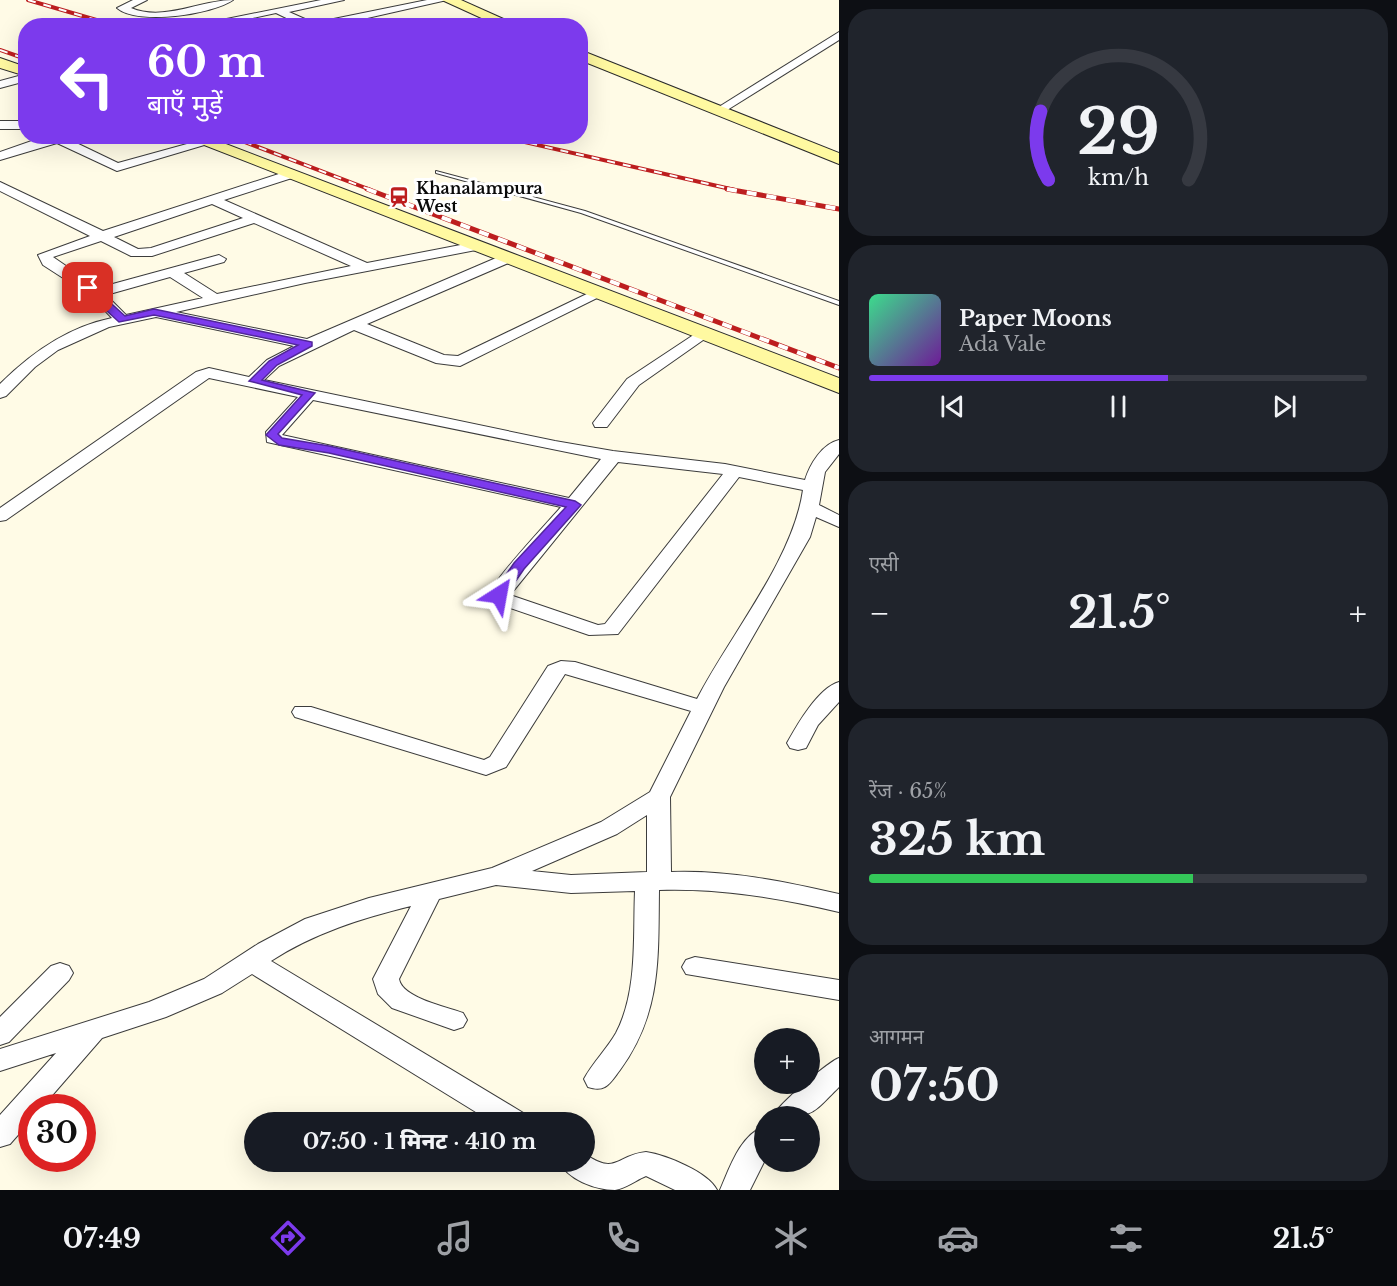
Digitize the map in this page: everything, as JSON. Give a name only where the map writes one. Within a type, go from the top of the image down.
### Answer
[{"type":"main road","points":[[449,0],[489,18]]},
{"type":"main road","points":[[588,57],[839,159]]},
{"type":"main road","points":[[0,63],[18,69]]},
{"type":"main road","points":[[208,144],[508,258],[701,335],[839,386]]},
{"type":"street","points":[[142,0],[122,8],[138,15],[153,16],[228,0]]},
{"type":"street","points":[[238,18],[339,0]]},
{"type":"street","points":[[353,18],[442,0]]},
{"type":"street","points":[[280,10],[296,18]]},
{"type":"street","points":[[720,110],[839,35]]},
{"type":"street","points":[[0,85],[18,79]]},
{"type":"street","points":[[0,124],[18,124]]},
{"type":"street","points":[[0,156],[37,144]]},
{"type":"street","points":[[73,144],[117,167],[185,144]]},
{"type":"street","points":[[123,320],[96,293],[45,258],[51,253],[100,236],[291,174]]},
{"type":"street","points":[[0,186],[129,251],[142,254],[254,219]]},
{"type":"street","points":[[210,199],[365,267]]},
{"type":"street","points":[[0,393],[21,372],[53,347],[96,328],[154,312],[476,246]]},
{"type":"street","points":[[254,381],[273,363],[309,344],[508,258]]},
{"type":"street","points":[[96,293],[219,259]]},
{"type":"street","points":[[172,272],[215,299]]},
{"type":"street","points":[[353,324],[442,360],[460,361],[598,294]]},
{"type":"street","points":[[154,312],[309,344]]},
{"type":"street","points":[[601,423],[633,382],[701,335]]},
{"type":"street","points":[[0,370],[21,372]]},
{"type":"street","points":[[0,516],[202,375],[218,373],[613,456],[735,471],[811,497],[839,522]]},
{"type":"street","points":[[310,393],[274,432],[273,438],[575,505]]},
{"type":"street","points":[[598,1079],[628,1035],[638,1011],[653,881],[659,797],[704,708],[801,537],[811,497],[813,476],[824,458],[839,446]]},
{"type":"street","points":[[613,456],[575,505],[519,566],[499,595],[506,602],[603,632],[615,625],[735,471]]},
{"type":"street","points":[[303,712],[475,767],[486,768],[498,762],[555,671],[561,667],[575,668],[704,708]]},
{"type":"street","points":[[798,743],[809,722],[839,689]]},
{"type":"street","points":[[0,1060],[157,1010],[213,986],[251,961],[314,926],[369,908],[497,876],[609,828],[659,797]]},
{"type":"street","points":[[497,876],[571,884],[697,880],[769,887],[839,903]]},
{"type":"street","points":[[430,892],[386,979],[385,987],[389,994],[400,1001],[454,1020]]},
{"type":"street","points":[[251,961],[499,1112]]},
{"type":"street","points":[[695,967],[839,990]]},
{"type":"street","points":[[0,1034],[60,973]]},
{"type":"street","points":[[0,1135],[93,1030]]},
{"type":"street","points":[[801,1106],[839,1069]]},
{"type":"street","points":[[735,1190],[746,1162],[754,1152]]},
{"type":"street","points":[[590,1172],[609,1184],[636,1165],[646,1164],[702,1190]]},
{"type":"lane","points":[[438,172],[583,212],[839,303]]},
{"type":"railway","points":[[28,0],[90,18]]},
{"type":"railway","points":[[0,50],[18,56]]},
{"type":"railway","points":[[250,144],[371,190]]},
{"type":"railway","points":[[533,144],[735,190]]},
{"type":"railway","points":[[367,189],[839,368]]},
{"type":"railway","points":[[727,189],[839,209]]},
{"type":"place","name":"Khanalampura West","points":[[399,197]]},
{"type":"route","points":[[88,288],[123,320],[154,312],[309,344],[273,363],[254,381],[310,393],[272,435],[279,441],[575,505],[519,566],[499,595]]}]
